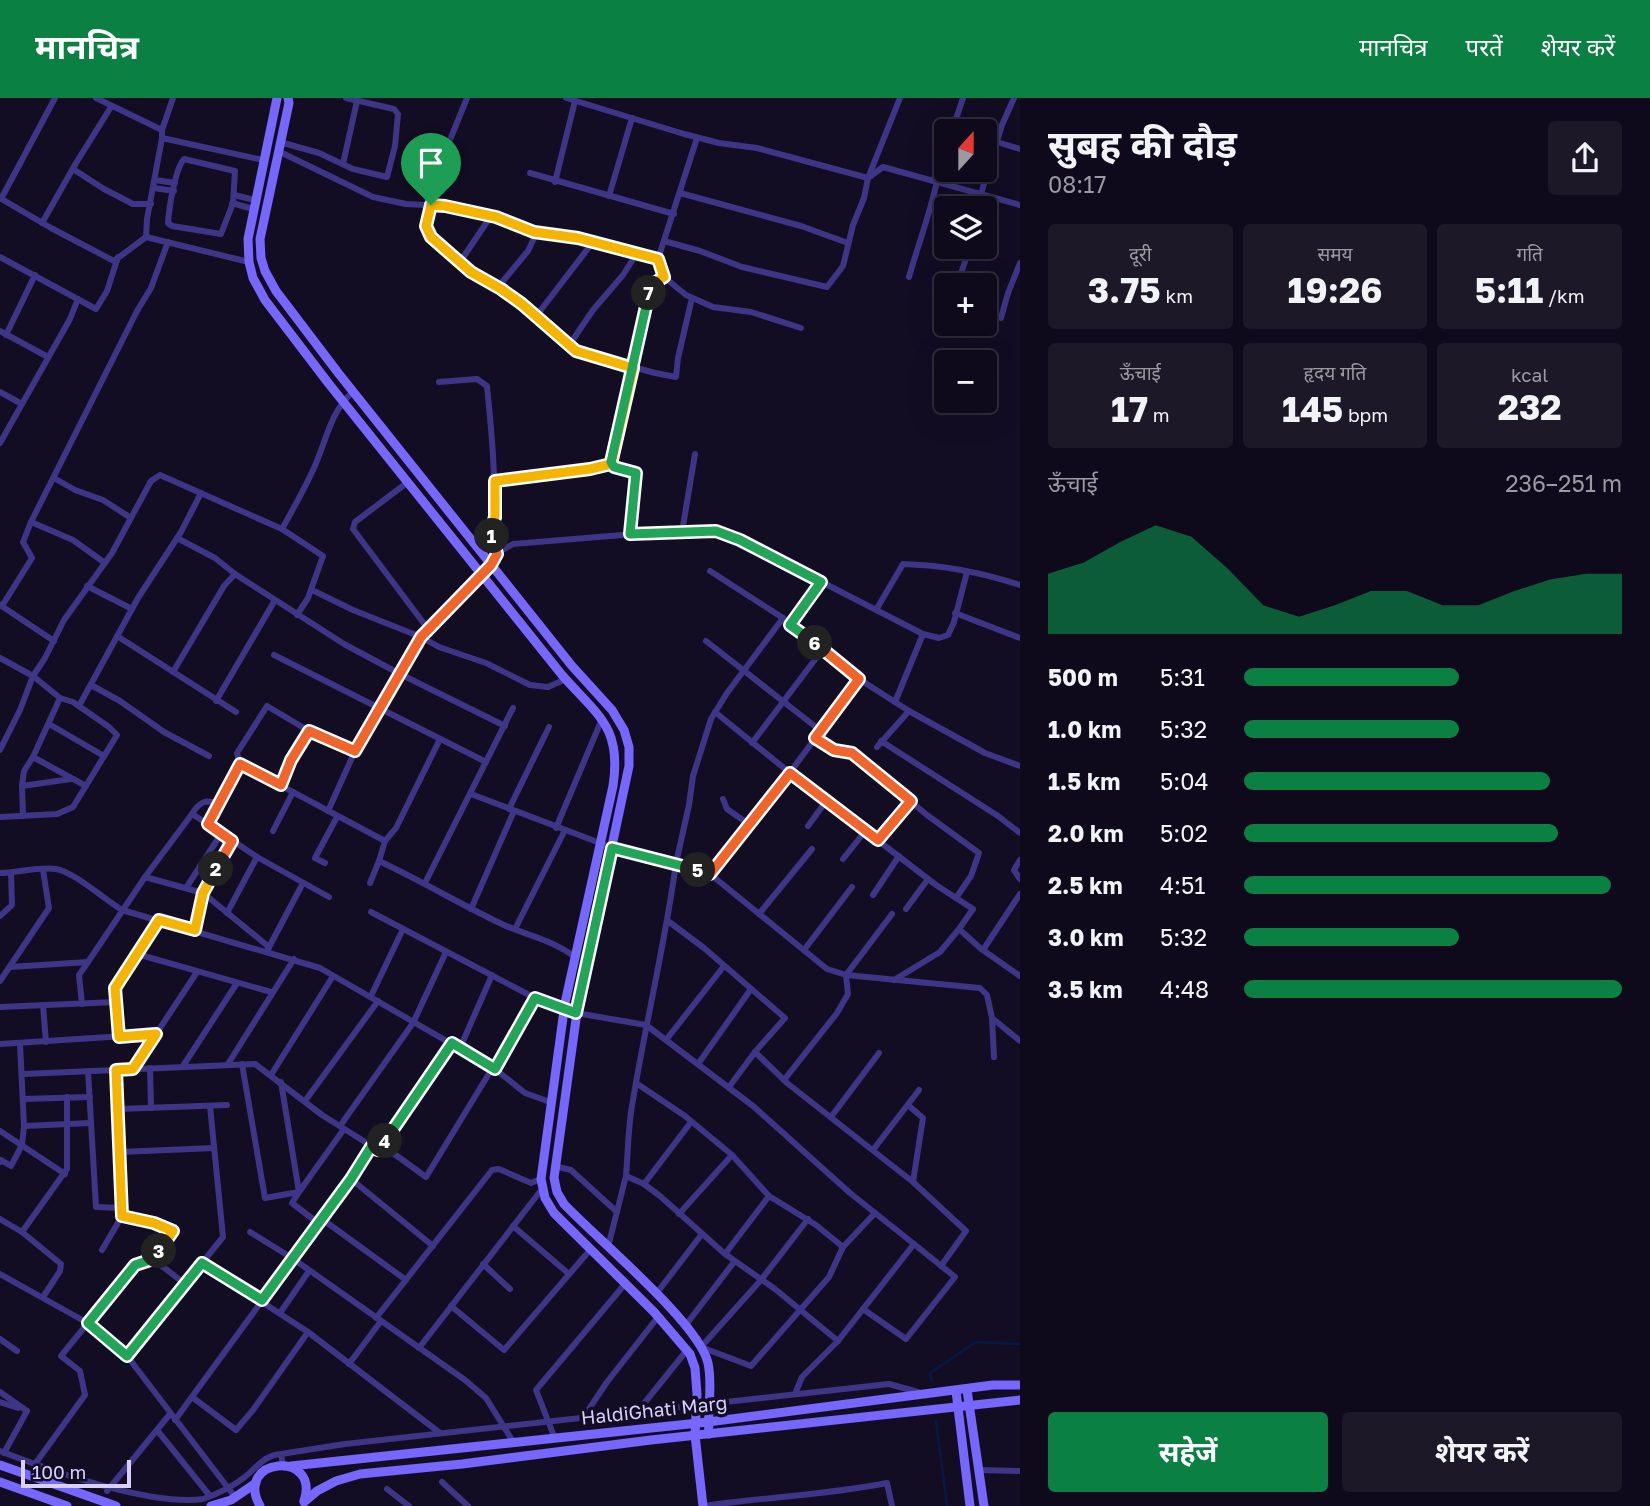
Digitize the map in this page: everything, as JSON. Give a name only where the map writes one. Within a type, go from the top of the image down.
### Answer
[{"type":"street","points":[[55,98],[1,199],[114,261],[146,237],[249,262]]},
{"type":"street","points":[[96,98],[138,117],[162,134],[263,160]]},
{"type":"street","points":[[146,237],[162,134],[173,98]]},
{"type":"street","points":[[277,98],[248,239],[253,278],[265,300],[342,401],[566,679],[602,719],[612,736],[616,750],[616,766],[601,844],[564,1010],[541,1184],[513,1226],[419,1348]]},
{"type":"street","points":[[288,98],[260,239],[265,271],[276,291],[353,391],[572,666],[612,710],[624,730],[629,747],[629,766],[576,1013],[554,1167],[555,1185],[561,1198],[656,1294],[701,1347],[708,1363],[709,1434]]},
{"type":"street","points":[[279,146],[319,153],[371,174],[387,177],[398,114],[394,109],[345,98]]},
{"type":"street","points":[[467,98],[437,169],[426,226],[431,237],[471,272],[498,287],[537,315],[576,351],[633,368],[676,377],[692,298]]},
{"type":"street","points":[[566,98],[697,138],[757,148],[868,178]]},
{"type":"street","points":[[664,241],[701,251],[742,267],[827,287],[843,266],[868,178],[900,98]]},
{"type":"street","points":[[956,119],[963,98]]},
{"type":"street","points":[[998,139],[1014,98]]},
{"type":"street","points":[[343,164],[357,101]]},
{"type":"street","points":[[555,182],[575,101]]},
{"type":"street","points":[[42,223],[111,107]]},
{"type":"street","points":[[609,197],[632,118]]},
{"type":"street","points":[[697,138],[658,259],[664,277],[692,298],[713,307],[751,312],[801,328]]},
{"type":"street","points":[[998,142],[1020,149]]},
{"type":"street","points":[[279,146],[373,197],[491,216],[537,232],[593,242],[658,259]]},
{"type":"street","points":[[184,159],[235,170],[234,195],[221,234],[172,226],[168,223],[174,187],[184,159]]},
{"type":"street","points":[[868,178],[883,167],[934,181]]},
{"type":"street","points":[[72,169],[104,190],[133,204],[151,204]]},
{"type":"street","points":[[530,173],[674,214]]},
{"type":"street","points":[[909,277],[922,229],[932,208],[935,182]]},
{"type":"street","points":[[938,182],[1020,205]]},
{"type":"street","points":[[984,195],[987,182]]},
{"type":"street","points":[[155,184],[174,187]]},
{"type":"street","points":[[681,193],[801,226],[849,243]]},
{"type":"street","points":[[234,195],[254,205]]},
{"type":"street","points":[[232,203],[254,205]]},
{"type":"street","points":[[460,262],[491,216]]},
{"type":"street","points":[[498,287],[528,251],[537,232]]},
{"type":"street","points":[[54,641],[1,606],[32,558],[23,542],[31,522],[151,288],[168,242]]},
{"type":"street","points":[[537,315],[593,242]]},
{"type":"street","points":[[570,344],[637,253]]},
{"type":"street","points":[[0,257],[96,309],[107,291],[118,257]]},
{"type":"street","points":[[1001,318],[1020,263]]},
{"type":"street","points":[[35,275],[3,333],[48,357]]},
{"type":"street","points":[[611,464],[651,285],[664,277]]},
{"type":"street","points":[[0,443],[70,319],[78,299]]},
{"type":"street","points":[[439,382],[477,379],[487,386],[495,481],[495,517],[491,531],[497,554]]},
{"type":"street","points":[[282,529],[314,469],[342,401],[353,391]]},
{"type":"street","points":[[0,392],[22,404]]},
{"type":"street","points":[[682,532],[695,454]]},
{"type":"street","points":[[495,481],[611,464],[636,473],[630,534]]},
{"type":"street","points":[[0,749],[20,710],[33,676],[64,620],[105,563],[156,476],[160,475],[282,529],[323,556],[312,590],[297,615]]},
{"type":"street","points":[[54,478],[75,490],[103,500],[131,518]]},
{"type":"street","points":[[408,482],[355,522],[353,529],[428,629]]},
{"type":"street","points":[[79,706],[132,609],[177,538],[201,493]]},
{"type":"street","points":[[31,522],[73,540],[105,563]]},
{"type":"street","points":[[328,811],[355,751],[421,637],[482,576],[497,554],[513,544],[630,534],[716,531],[740,540],[923,634],[939,638],[948,635],[967,572]]},
{"type":"street","points":[[177,538],[215,558],[297,615],[400,674],[505,726]]},
{"type":"street","points":[[876,610],[903,564],[967,572],[1020,585]]},
{"type":"street","points":[[710,571],[783,618],[859,679],[909,711],[985,753],[1020,766]]},
{"type":"street","points":[[173,672],[224,586],[235,574]]},
{"type":"street","points":[[790,625],[821,582]]},
{"type":"street","points":[[87,586],[132,609]]},
{"type":"street","points":[[312,590],[353,610],[421,637],[439,648],[486,663],[530,685],[548,687],[566,679]]},
{"type":"street","points":[[216,701],[275,600]]},
{"type":"street","points":[[955,613],[1020,638]]},
{"type":"street","points":[[608,1247],[626,1176],[631,1109],[676,863],[690,805],[693,776],[715,712],[783,618]]},
{"type":"street","points":[[895,702],[923,634]]},
{"type":"street","points":[[117,636],[236,712]]},
{"type":"street","points":[[706,640],[821,731]]},
{"type":"street","points":[[752,743],[822,649]]},
{"type":"street","points":[[274,655],[486,762]]},
{"type":"street","points":[[0,658],[33,676],[60,698],[79,706],[116,733],[115,739],[73,807],[57,814],[0,817]]},
{"type":"street","points":[[710,874],[790,773],[859,679]]},
{"type":"street","points":[[91,685],[113,696],[164,732],[209,756]]},
{"type":"street","points":[[23,816],[24,771],[60,698]]},
{"type":"street","points":[[208,824],[240,764],[237,753],[267,706],[309,731],[355,751]]},
{"type":"street","points":[[425,883],[513,708]]},
{"type":"street","points":[[909,711],[879,744],[1018,828]]},
{"type":"street","points":[[715,712],[790,773],[972,909],[940,952],[894,980]]},
{"type":"street","points":[[556,828],[602,719]]},
{"type":"street","points":[[49,724],[104,756]]},
{"type":"street","points":[[471,909],[549,727]]},
{"type":"street","points":[[281,785],[291,760],[309,731]]},
{"type":"street","points":[[815,738],[834,750],[852,753],[979,853],[971,876],[956,898]]},
{"type":"street","points":[[370,883],[385,841],[396,828],[440,739]]},
{"type":"street","points":[[33,757],[86,786]]},
{"type":"street","points":[[240,764],[385,841]]},
{"type":"street","points":[[22,786],[71,779]]},
{"type":"street","points":[[273,831],[293,792]]},
{"type":"street","points":[[471,794],[612,848],[710,874],[827,970],[846,975],[980,988],[987,996],[992,1018],[994,1057]]},
{"type":"street","points":[[723,799],[727,809],[750,825]]},
{"type":"street","points":[[808,826],[827,800]]},
{"type":"street","points":[[82,1004],[79,975],[122,910],[200,803],[206,801],[219,804]]},
{"type":"street","points":[[878,840],[911,801]]},
{"type":"street","points":[[192,814],[257,857],[329,897]]},
{"type":"street","points":[[325,863],[315,858],[337,817]]},
{"type":"street","points":[[516,929],[565,830]]},
{"type":"street","points":[[843,859],[866,830]]},
{"type":"street","points":[[187,888],[221,834]]},
{"type":"street","points":[[195,930],[203,893],[232,841]]},
{"type":"street","points":[[759,914],[812,849]]},
{"type":"street","points":[[873,895],[899,856]]},
{"type":"street","points":[[227,913],[257,857]]},
{"type":"street","points":[[1020,860],[1014,870],[1020,879]]},
{"type":"street","points":[[379,862],[425,883],[471,909],[561,947],[575,957]]},
{"type":"street","points":[[0,873],[55,869],[75,877],[122,910],[268,949],[320,968],[494,1068],[525,1093],[550,1102]]},
{"type":"street","points":[[0,981],[49,908],[43,870]]},
{"type":"street","points":[[1,913],[12,905],[11,873]]},
{"type":"street","points":[[145,877],[203,893],[268,949]]},
{"type":"street","points":[[906,909],[929,879]]},
{"type":"street","points":[[268,949],[303,883]]},
{"type":"street","points":[[803,950],[852,887]]},
{"type":"street","points":[[983,950],[1020,894]]},
{"type":"street","points":[[371,912],[535,998],[564,1010],[646,1025],[729,1087],[875,1213],[955,1277],[906,1339],[863,1309]]},
{"type":"street","points":[[784,1080],[821,1036],[848,994],[846,975],[892,914]]},
{"type":"street","points":[[119,1037],[115,988],[159,920]]},
{"type":"street","points":[[667,921],[785,1018],[729,1087]]},
{"type":"street","points":[[305,1101],[374,999],[403,929]]},
{"type":"street","points":[[959,929],[1020,976]]},
{"type":"street","points":[[406,1280],[292,1203],[413,1023],[446,952]]},
{"type":"street","points":[[137,954],[271,992]]},
{"type":"street","points":[[228,1064],[294,959]]},
{"type":"street","points":[[10,967],[88,962]]},
{"type":"street","points":[[666,1040],[724,966]]},
{"type":"street","points":[[133,1069],[197,972]]},
{"type":"street","points":[[460,1048],[492,975]]},
{"type":"street","points":[[271,1075],[332,976]]},
{"type":"street","points":[[183,1066],[237,983]]},
{"type":"street","points":[[698,1064],[751,989]]},
{"type":"street","points":[[382,1144],[426,1177],[535,998]]},
{"type":"street","points":[[0,1007],[116,1002]]},
{"type":"street","points":[[43,1005],[46,1042]]},
{"type":"street","points":[[992,1018],[1020,1041]]},
{"type":"street","points":[[0,1044],[156,1034]]},
{"type":"street","points":[[23,1074],[255,1065],[342,1128],[378,1150],[452,1043]]},
{"type":"street","points":[[0,1162],[1,1160],[11,1166],[22,1145],[23,1074],[20,1044]]},
{"type":"street","points":[[755,1052],[784,1080],[913,1182],[966,1231],[941,1266]]},
{"type":"street","points":[[831,1117],[879,1053]]},
{"type":"street","points":[[242,1064],[265,1198],[299,1192]]},
{"type":"street","points":[[150,1068],[151,1108]]},
{"type":"street","points":[[102,1250],[122,1212],[116,1070]]},
{"type":"street","points":[[35,1464],[85,1395],[80,1371],[61,1356],[135,1265],[153,1259],[173,1231],[122,1212],[96,1207],[88,1071]]},
{"type":"street","points":[[281,1082],[299,1192]]},
{"type":"street","points":[[636,1083],[732,1155],[769,1196],[808,1220],[843,1247]]},
{"type":"street","points":[[873,1150],[919,1090]]},
{"type":"street","points":[[22,1232],[65,1174],[68,1164],[67,1097]]},
{"type":"street","points":[[23,1099],[90,1097]]},
{"type":"street","points":[[118,1109],[227,1105]]},
{"type":"street","points":[[908,1105],[923,1118],[913,1182]]},
{"type":"street","points":[[127,1356],[223,1237],[210,1106]]},
{"type":"street","points":[[644,1184],[691,1122]]},
{"type":"street","points":[[24,1126],[91,1123]]},
{"type":"street","points":[[0,1131],[65,1174]]},
{"type":"street","points":[[107,1491],[157,1430],[192,1396],[351,1179],[371,1147]]},
{"type":"street","points":[[120,1152],[214,1148]]},
{"type":"street","points":[[679,1214],[732,1155]]},
{"type":"street","points":[[554,1167],[571,1170],[617,1212]]},
{"type":"street","points":[[349,1364],[406,1280],[492,1170],[499,1169],[527,1182],[541,1184]]},
{"type":"street","points":[[626,1176],[644,1184],[660,1196],[734,1262],[838,1341]]},
{"type":"street","points":[[351,1179],[433,1246]]},
{"type":"street","points":[[541,1184],[554,1213],[658,1317],[687,1350],[695,1368],[695,1435],[704,1506],[753,1503],[887,1483],[892,1506]]},
{"type":"street","points":[[725,1254],[769,1196]]},
{"type":"street","points":[[701,1347],[751,1366],[829,1277],[843,1247],[875,1213]]},
{"type":"street","points":[[0,1219],[22,1232],[61,1264],[60,1271],[43,1297]]},
{"type":"street","points":[[701,1347],[761,1280],[808,1220]]},
{"type":"street","points":[[513,1226],[569,1274]]},
{"type":"street","points":[[250,1232],[292,1258],[486,1398],[514,1443]]},
{"type":"street","points":[[656,1294],[702,1234]]},
{"type":"street","points":[[797,1390],[802,1377],[838,1341],[914,1244]]},
{"type":"street","points":[[451,1306],[504,1350],[590,1250]]},
{"type":"street","points":[[153,1259],[185,1284]]},
{"type":"street","points":[[684,1326],[734,1262]]},
{"type":"street","points":[[202,1263],[309,1332],[440,1433]]},
{"type":"street","points":[[483,1264],[510,1289]]},
{"type":"street","points":[[280,1313],[309,1271]]},
{"type":"street","points":[[0,1274],[88,1323],[127,1356],[234,1497]]},
{"type":"street","points":[[555,1438],[536,1390],[625,1284]]},
{"type":"street","points":[[583,1418],[607,1382],[658,1317]]},
{"type":"street","points":[[192,1396],[236,1430],[309,1332]]},
{"type":"street","points":[[0,1339],[17,1351]]},
{"type":"street","points":[[638,1411],[687,1350]]},
{"type":"street","points":[[27,1411],[2,1452],[107,1491],[143,1500],[187,1502],[210,1496],[247,1476],[267,1458],[281,1454],[440,1433],[709,1404],[797,1390],[889,1384],[927,1395]]},
{"type":"street","name":"HaldiGhati Marg","points":[[287,1466],[708,1422],[993,1385],[1020,1385]]},
{"type":"street","points":[[967,1390],[984,1506]]},
{"type":"street","points":[[956,1391],[970,1506]]},
{"type":"street","points":[[0,1392],[27,1411]]},
{"type":"street","name":"HaldiGhati Marg","points":[[303,1504],[317,1491],[336,1481],[360,1474],[1020,1399]]},
{"type":"street","points":[[0,1402],[27,1411]]},
{"type":"street","points":[[157,1430],[210,1496]]},
{"type":"street","points":[[281,1454],[287,1466]]},
{"type":"street","points":[[0,1465],[116,1506]]},
{"type":"street","points":[[260,1506],[256,1499],[259,1476],[269,1467],[287,1466],[298,1471],[307,1486],[303,1504]]},
{"type":"street","points":[[979,1470],[1020,1471]]},
{"type":"street","points":[[0,1482],[67,1506]]},
{"type":"street","points":[[442,1482],[466,1506]]},
{"type":"street","points":[[211,1506],[234,1497],[256,1483]]},
{"type":"street","points":[[387,1489],[405,1505]]},
{"type":"waterway","points":[[931,1380],[930,1373],[976,1342],[1020,1344]]},
{"type":"waterway","points":[[936,1421],[947,1506]]},
{"type":"route","points":[[431,205],[426,226],[431,237],[471,272],[501,289],[546,322],[576,351],[633,368],[611,462],[611,464],[495,481],[495,517],[491,531],[497,554],[482,576],[421,637],[355,751],[309,731],[291,760],[281,785],[240,764],[208,824],[232,841],[203,893],[195,930],[159,920],[115,988],[119,1037],[156,1034],[133,1069],[116,1070],[122,1216],[154,1223],[173,1231],[153,1259],[135,1265],[88,1323],[127,1356],[202,1263],[262,1300],[351,1179],[371,1147],[378,1150],[452,1043],[495,1069],[535,998],[576,1013],[612,848],[710,874],[790,773],[878,840],[911,801],[852,753],[834,750],[815,738],[852,692],[859,679],[790,625],[821,582],[740,540],[716,531],[630,534],[636,473],[614,467],[611,462],[621,421],[633,368],[651,285],[664,277],[658,259],[578,238],[534,232],[496,217],[431,205]]}]
